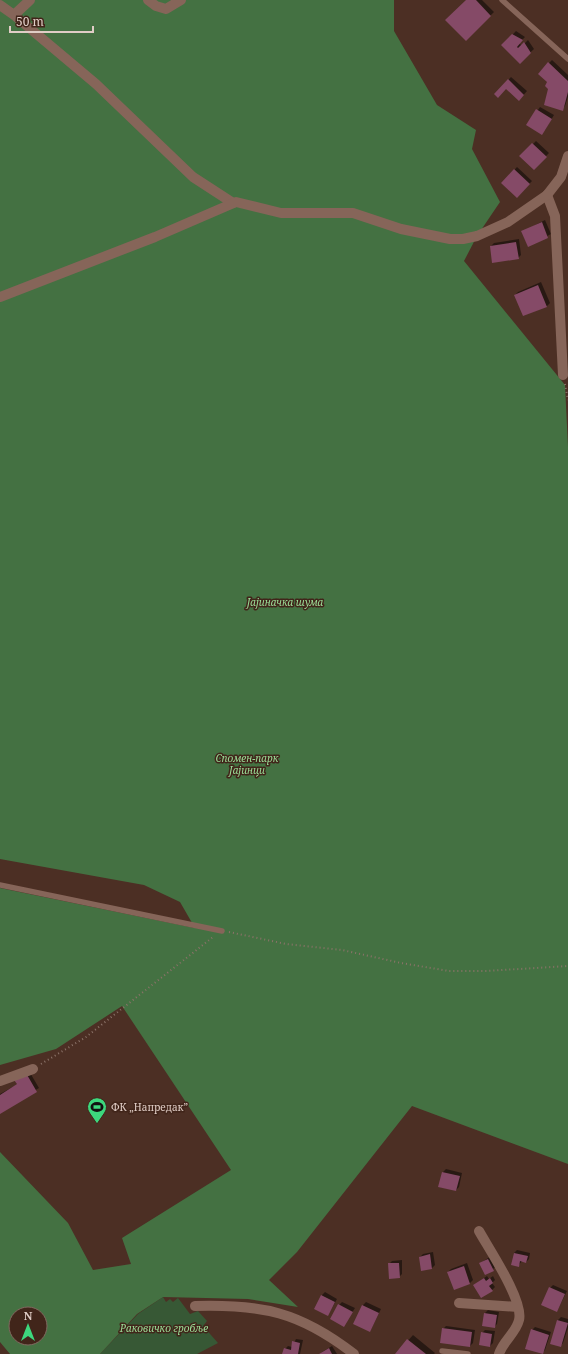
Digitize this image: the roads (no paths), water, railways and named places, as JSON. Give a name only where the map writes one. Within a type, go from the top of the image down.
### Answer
[{"type":"street","points":[[14,15],[30,0]]},
{"type":"street","points":[[148,0],[156,6],[166,9],[181,0]]},
{"type":"street","points":[[0,5],[96,84],[193,177],[233,203]]},
{"type":"street","points":[[0,297],[155,237],[233,203],[241,203],[281,213],[353,213],[401,229],[450,239],[463,239],[492,230],[508,222],[547,195],[565,179],[568,156]]},
{"type":"street","points":[[547,195],[555,216],[563,375]]},
{"type":"street","points":[[0,1080],[34,1069]]},
{"type":"street","points":[[479,1231],[513,1292],[520,1316],[518,1325],[499,1354]]},
{"type":"street","points":[[459,1303],[518,1307]]},
{"type":"street","points":[[195,1306],[252,1307],[291,1316],[322,1330],[354,1354]]},
{"type":"lane","points":[[502,0],[568,59]]},
{"type":"lane","points":[[0,886],[222,930]]},
{"type":"lane","points":[[442,1351],[468,1354]]},
{"type":"place","name":"ФК „Напредак”","points":[[97,1124]]},
{"type":"park label","name":"Јајиначка шума","points":[[285,602]]},
{"type":"park label","name":"Спомен-парк Јајинци","points":[[247,764]]},
{"type":"park label","name":"Раковичко гробље","points":[[164,1328]]}]
